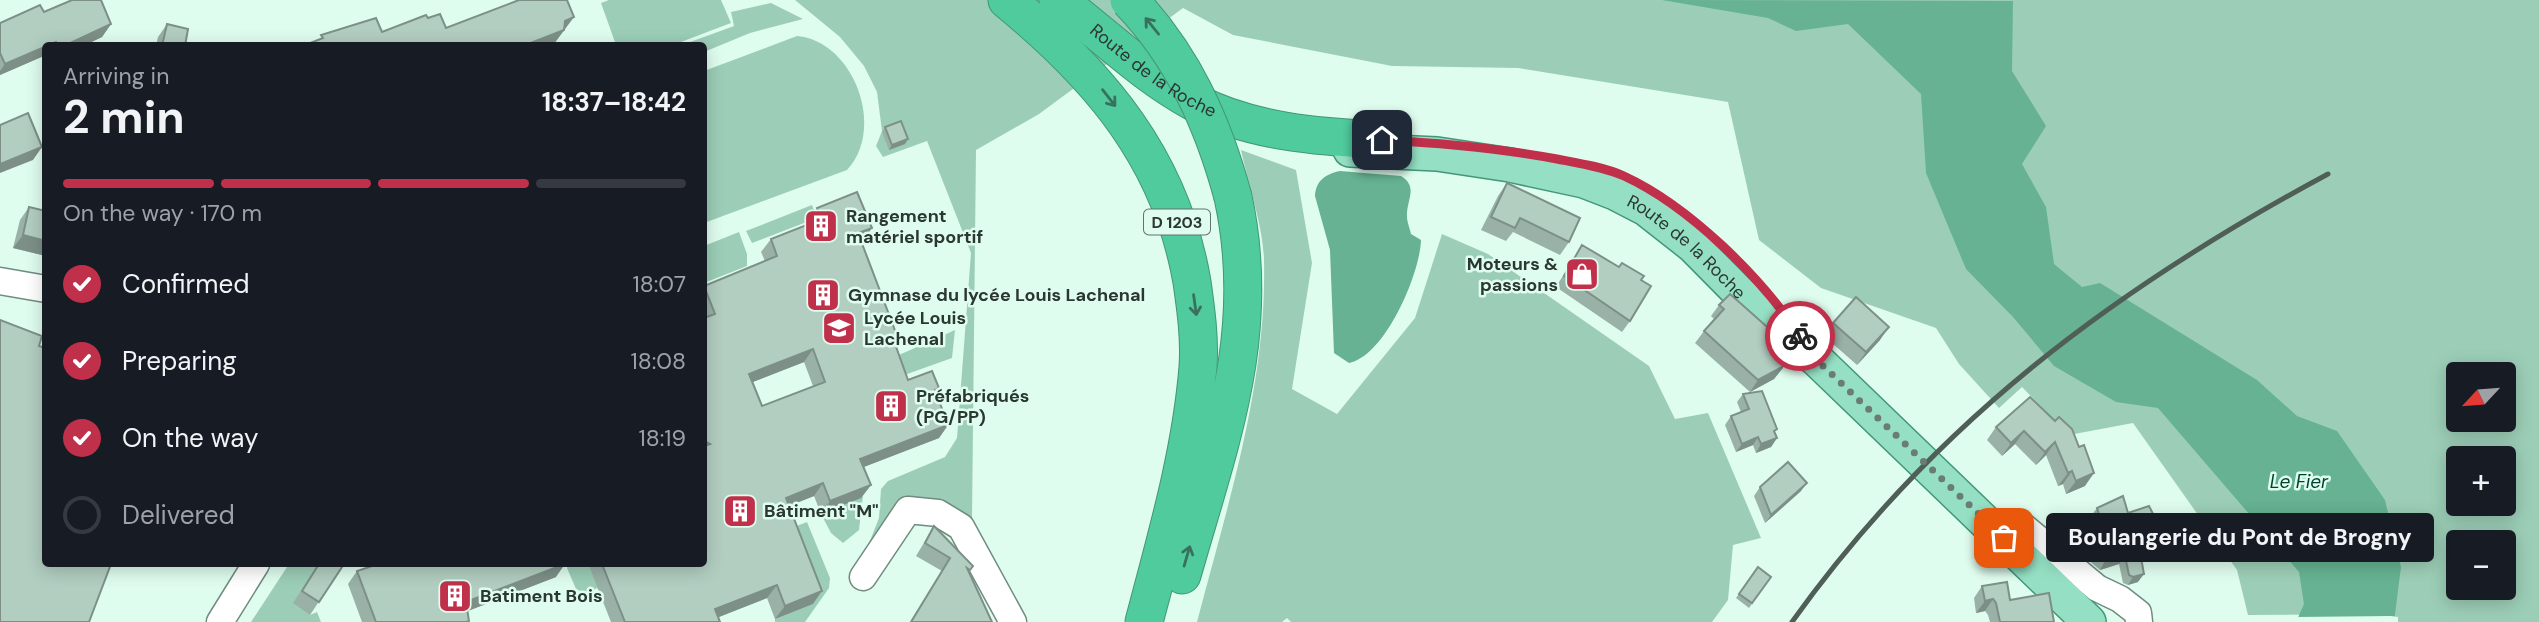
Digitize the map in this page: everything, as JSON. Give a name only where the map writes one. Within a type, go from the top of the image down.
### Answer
[{"type":"highway","name":"D 1203","points":[[1007,0],[1107,94],[1138,137],[1163,184],[1183,236],[1197,313],[1198,365],[1186,457],[1144,622]]},
{"type":"highway","name":"Route de la Roche","points":[[1035,0],[1122,73],[1171,104],[1227,131],[1280,144]]},
{"type":"highway","name":"Route de la Roche","points":[[1058,0],[1165,84],[1212,110],[1296,132],[1382,140]]},
{"type":"highway","name":"D 1203","points":[[1129,0],[1165,43],[1192,86],[1213,133],[1233,197],[1245,283],[1243,338],[1222,437],[1168,622]]},
{"type":"main road","name":"Route de la Roche","points":[[1382,140],[1510,150],[1622,175],[1661,197],[1705,232],[1766,290],[1816,359]]},
{"type":"main road","name":"Route de la Roche","points":[[1280,144],[1449,156],[1584,181],[1646,209],[1693,246],[1773,327],[1816,359],[2090,622]]},
{"type":"main road","points":[[2098,622],[2105,622]]},
{"type":"street","points":[[0,281],[42,288]]},
{"type":"street","points":[[863,577],[908,510],[938,513],[961,527],[1013,622]]},
{"type":"street","points":[[2004,538],[2020,524],[2097,589],[2120,599],[2138,613],[2139,622]]},
{"type":"street","points":[[220,622],[254,567]]},
{"type":"shaded area","points":[[609,0],[721,0],[731,23],[681,42],[615,42],[601,3]]},
{"type":"shaded area","points":[[795,0],[2539,0],[2539,622],[2394,622],[2394,614],[2248,615],[2237,570],[2133,423],[2069,435],[2022,387],[1999,408],[1959,364],[1936,328],[1821,288],[1759,240],[1728,102],[1518,68],[1392,66],[1233,35],[1183,8],[1039,114],[976,150],[972,521],[909,506],[864,556],[879,518],[881,489],[888,481],[945,457],[957,438],[971,253],[927,141],[883,157],[876,146],[882,131],[877,92],[864,66],[840,37]]},
{"type":"shaded area","points":[[771,3],[803,19],[750,33],[707,51],[707,42],[690,42],[734,26],[731,12]]},
{"type":"shaded area","points":[[797,36],[817,42],[834,53],[848,70],[858,90],[864,132],[858,153],[847,170],[707,222],[707,70]]},
{"type":"shaded area","points":[[1241,150],[1296,170],[1312,263],[1292,389],[1337,414],[1415,318],[1442,234],[1488,254],[1649,366],[1675,419],[1708,413],[1761,538],[1733,545],[1728,600],[1712,622],[1291,622],[1287,618],[1282,622],[1197,622],[1233,488],[1259,352],[1263,306],[1263,247]]},
{"type":"shaded area","points":[[812,205],[817,218],[752,243],[746,231]]},
{"type":"shaded area","points":[[739,232],[747,254],[747,266],[707,282],[707,245]]},
{"type":"shaded area","points":[[955,330],[952,358],[896,378],[890,359]]},
{"type":"shaded area","points":[[863,495],[859,530],[843,543],[831,533],[821,514]]},
{"type":"shaded area","points":[[807,522],[830,578],[829,588],[805,622],[775,622],[775,619],[813,604],[794,527]]},
{"type":"shaded area","points":[[287,567],[318,567],[310,615],[317,612],[321,622],[251,622]]},
{"type":"shaded area","points":[[589,567],[598,588],[584,593],[576,589],[567,568]]},
{"type":"water","name":"Le Fier","points":[[1662,0],[2013,1],[2012,71],[2046,126],[2022,164],[2046,207],[2054,264],[2082,287],[2100,283],[2257,380],[2297,416],[2337,431],[2385,500],[2401,567],[2394,622],[2296,622],[2304,604],[2299,572],[2158,408],[2116,402],[2054,366],[2013,317],[1966,269],[1926,173],[1921,94],[1848,24],[1796,31],[1768,18]]},
{"type":"water","points":[[1340,171],[1401,176],[1406,180],[1411,189],[1408,223],[1411,234],[1421,240],[1414,273],[1398,312],[1375,346],[1349,363],[1334,353],[1330,250],[1315,196],[1317,186],[1323,179]]},
{"type":"pier","points":[[2295,617],[2398,617],[2398,622],[2293,622]]},
{"type":"building","points":[[72,0],[101,0],[111,24],[73,42],[42,42],[42,48],[5,64],[0,53],[0,23],[40,5],[44,12]]},
{"type":"building","points":[[519,0],[567,0],[574,17],[565,21],[564,30],[533,42],[313,42],[323,38],[321,35],[376,18],[382,32],[426,15],[428,18],[440,14],[446,28]]},
{"type":"building","points":[[167,24],[188,29],[186,42],[163,42]]},
{"type":"building","points":[[28,113],[42,147],[0,164],[0,125]]},
{"type":"building","points":[[901,121],[908,139],[892,145],[885,127]]},
{"type":"building","points":[[1507,183],[1580,218],[1569,242],[1520,218],[1515,228],[1491,217]]},
{"type":"building","points":[[857,192],[872,228],[858,233],[898,339],[894,341],[908,380],[932,371],[939,388],[935,390],[948,425],[860,459],[871,485],[830,501],[823,483],[786,498],[822,591],[785,606],[777,585],[715,609],[720,622],[625,622],[603,567],[707,567],[707,445],[710,444],[707,442],[707,317],[715,314],[707,294],[707,285],[777,256],[771,239],[822,219],[817,208]],"holes":[[[813,349],[825,382],[762,406],[749,374]]]},
{"type":"building","points":[[29,207],[42,210],[42,240],[23,235]]},
{"type":"building","points":[[1582,245],[1619,267],[1622,263],[1644,276],[1641,280],[1651,286],[1630,321],[1564,276]]},
{"type":"building","points":[[1730,294],[1774,333],[1770,337],[1792,356],[1782,367],[1758,380],[1704,331],[1724,309],[1719,305]]},
{"type":"building","points":[[1856,297],[1889,327],[1866,352],[1833,323]]},
{"type":"building","points":[[0,320],[42,336],[39,346],[42,347],[42,567],[110,567],[89,622],[0,622]]},
{"type":"building","points":[[1762,391],[1777,429],[1774,431],[1777,438],[1761,444],[1758,437],[1742,444],[1731,416],[1749,409],[1743,394]]},
{"type":"building","points":[[2030,397],[2055,421],[2059,417],[2072,429],[2079,447],[2084,445],[2094,473],[2076,481],[2072,471],[2068,473],[2055,442],[2045,452],[2024,431],[2011,443],[1996,427]]},
{"type":"building","points":[[1788,462],[1807,483],[1771,515],[1760,487]]},
{"type":"building","points":[[2123,496],[2128,513],[2149,506],[2167,541],[2140,552],[2144,574],[2133,577],[2129,575],[2125,556],[2105,561],[2091,550],[2085,529],[2102,523],[2097,508]]},
{"type":"building","points":[[934,526],[973,566],[970,570],[967,568],[992,622],[911,622],[950,558],[925,543]]},
{"type":"building","points":[[317,567],[342,567],[319,602],[302,591]]},
{"type":"building","name":"Batiment Bois","points":[[369,567],[557,567],[466,602],[469,621],[466,622],[376,622],[357,571]]},
{"type":"building","points":[[1758,567],[1771,577],[1752,603],[1739,594]]},
{"type":"building","points":[[2007,582],[2010,600],[2049,593],[2054,622],[2000,622],[1996,603],[1993,599],[1985,601],[1982,586]]},
{"type":"railway","points":[[1792,622],[1847,550],[1906,484],[1968,423],[2033,366],[2174,265],[2249,218],[2328,174]]},
{"type":"way so far","points":[[1800,336],[1820,363],[2004,538]]},
{"type":"place","name":"Rangement matériel sportif","points":[[821,226]]},
{"type":"place","name":"Moteurs & passions","points":[[1582,274]]},
{"type":"place","name":"Gymnase du lycée Louis Lachenal","points":[[823,295]]},
{"type":"place","name":"Lycée Louis Lachenal","points":[[839,328]]},
{"type":"place","name":"Préfabriqués (PG/PP)","points":[[891,406]]},
{"type":"place","name":"Bâtiment \"M\"","points":[[740,511]]},
{"type":"place","name":"Boulangerie du Pont de Brogny","points":[[2004,538]]},
{"type":"place","name":"Batiment Bois","points":[[455,596]]},
{"type":"route","points":[[1382,140],[1436,142],[1510,150],[1622,175],[1661,197],[1705,232],[1766,290],[1800,336]]}]
